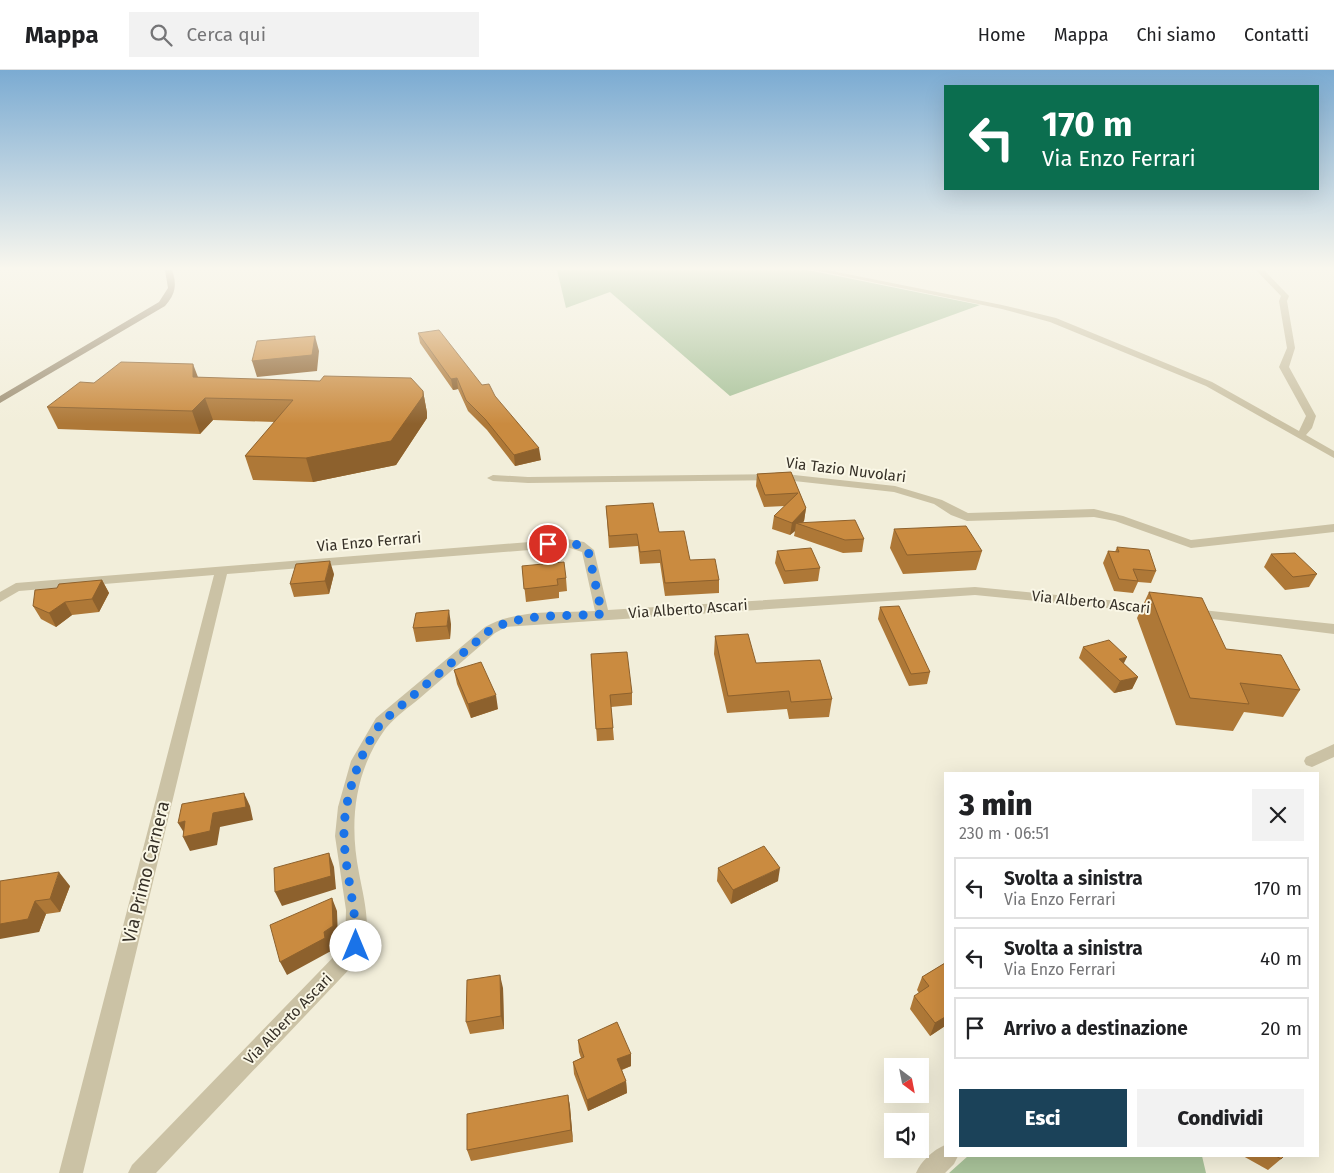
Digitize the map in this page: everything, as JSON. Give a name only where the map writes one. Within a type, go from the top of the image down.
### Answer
[{"type":"main road","points":[[0,400],[133,321]]},
{"type":"street","points":[[1056,321],[1209,384],[1334,455]]},
{"type":"street","points":[[1286,321],[1291,348],[1284,367],[1310,416],[1307,428],[1300,435]]},
{"type":"street","name":"Via Tazio Nuvolari","points":[[493,478],[528,480],[784,477],[895,489],[938,502],[955,513],[967,517],[1094,513],[1112,515],[1171,540],[1191,544],[1334,528]]},
{"type":"street","name":"Via Enzo Ferrari","points":[[0,598],[16,586],[567,543],[580,545],[588,550],[602,614]]},
{"type":"street","name":"Via Primo Carnera","points":[[71,1173],[221,571]]},
{"type":"street","name":"Via Alberto Ascari","points":[[140,1173],[344,962],[356,946],[356,929],[344,835],[351,782],[368,738],[382,722],[490,630],[502,623],[518,620],[602,614],[975,591],[1334,628]]},
{"type":"street","points":[[1312,761],[1334,750]]},
{"type":"street","points":[[928,1173],[945,1157]]},
{"type":"green space","points":[[644,321],[935,321],[730,396]]},
{"type":"green space","points":[[967,1157],[1202,1157],[1206,1173],[949,1173]]},
{"type":"building","points":[[439,330],[482,385],[489,384],[495,396],[539,448],[514,455],[485,419],[466,400],[457,378],[451,379],[418,333]]},
{"type":"building","points":[[315,336],[312,355],[252,361],[257,341]]},
{"type":"building","points":[[121,362],[193,364],[193,377],[320,381],[324,376],[411,378],[423,391],[423,396],[391,441],[306,458],[245,456],[293,400],[205,398],[192,411],[47,407],[80,382],[94,383]]},
{"type":"building","points":[[791,472],[806,508],[792,523],[774,516],[798,493],[765,495],[757,474]]},
{"type":"building","points":[[653,503],[659,532],[684,531],[690,560],[715,559],[719,580],[665,583],[660,550],[640,552],[637,534],[609,536],[606,506]]},
{"type":"building","points":[[855,520],[864,539],[845,540],[796,523]]},
{"type":"building","points":[[966,526],[982,551],[907,555],[894,529]]},
{"type":"building","points":[[1117,547],[1149,550],[1156,571],[1133,569],[1138,581],[1119,579],[1108,551],[1119,552]]},
{"type":"building","points":[[811,548],[820,568],[785,571],[777,551]]},
{"type":"building","points":[[1295,553],[1317,574],[1293,577],[1271,554]]},
{"type":"building","points":[[330,561],[325,581],[290,584],[296,564]]},
{"type":"building","points":[[564,562],[566,578],[557,579],[558,585],[524,589],[522,566]]},
{"type":"building","points":[[102,580],[92,599],[65,602],[49,613],[33,606],[35,590],[57,588],[59,584]]},
{"type":"building","points":[[1149,592],[1202,598],[1226,649],[1281,655],[1300,690],[1240,683],[1249,704],[1190,698]]},
{"type":"building","points":[[899,606],[930,672],[911,674],[880,607]]},
{"type":"building","points":[[449,610],[447,626],[413,628],[416,613]]},
{"type":"building","points":[[748,634],[756,663],[820,660],[832,699],[791,702],[789,691],[728,696],[715,636]]},
{"type":"building","points":[[1109,640],[1127,657],[1119,659],[1138,677],[1120,681],[1083,647]]},
{"type":"building","points":[[627,652],[632,693],[610,695],[613,728],[596,729],[591,654]]},
{"type":"building","points":[[481,662],[496,695],[468,704],[454,670]]},
{"type":"building","points":[[244,793],[246,807],[213,813],[210,831],[183,837],[185,821],[178,823],[182,804]]},
{"type":"building","points":[[764,846],[780,868],[733,890],[718,868]]},
{"type":"building","points":[[329,853],[331,876],[275,892],[274,868]]},
{"type":"building","points":[[59,872],[50,899],[35,901],[28,919],[0,924],[0,881]]},
{"type":"building","points":[[332,898],[333,926],[324,932],[325,938],[280,962],[270,925]]},
{"type":"building","points":[[944,964],[944,1018],[935,1023],[914,996],[929,986],[922,977]]},
{"type":"building","points":[[500,975],[501,1016],[466,1022],[467,980]]},
{"type":"building","points":[[617,1022],[631,1054],[617,1059],[626,1081],[587,1100],[573,1062],[584,1057],[578,1040]]},
{"type":"building","points":[[568,1095],[571,1130],[467,1150],[467,1114]]},
{"type":"route","points":[[356,946],[356,929],[344,835],[351,782],[368,738],[382,722],[490,630],[502,623],[518,620],[602,614],[588,550],[580,545],[567,543],[548,544]]}]
